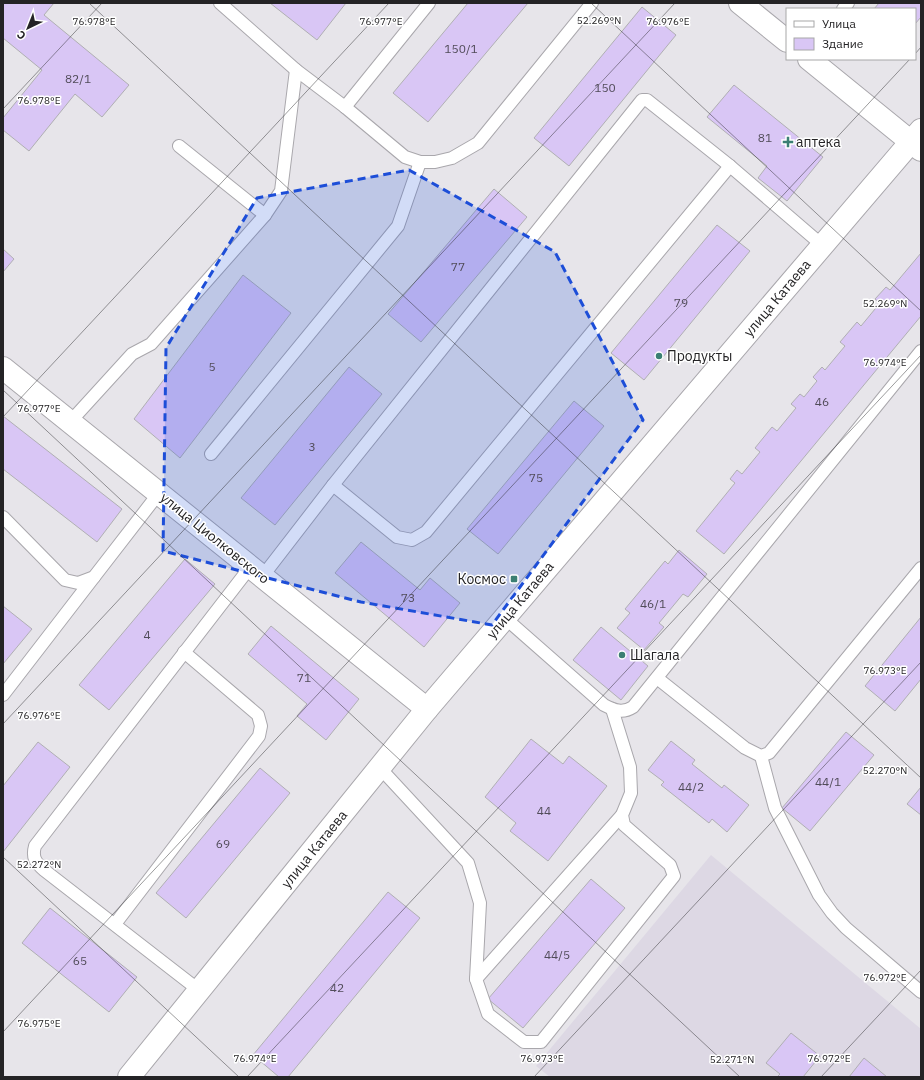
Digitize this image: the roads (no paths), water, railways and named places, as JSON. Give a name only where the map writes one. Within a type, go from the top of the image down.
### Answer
[{"type":"street","points":[[740,3],[786,40]]},
{"type":"street","points":[[810,60],[918,141]]},
{"type":"street","name":"улица Катаева","points":[[129,1077],[427,709],[822,246],[918,141]]},
{"type":"street","name":"улица Циолковского","points":[[3,368],[427,709]]},
{"type":"lane","points":[[220,3],[296,70],[345,107],[405,157],[420,162],[435,162],[452,158],[478,143],[592,3]]},
{"type":"lane","points":[[345,107],[429,3]]},
{"type":"lane","points":[[70,422],[132,354],[151,344],[265,215],[281,191],[296,70]]},
{"type":"lane","points":[[200,991],[44,870],[35,862],[33,853],[35,846],[184,652],[332,485],[642,100],[647,100],[730,166],[822,246]]},
{"type":"lane","points":[[179,146],[265,215]]},
{"type":"lane","points":[[211,454],[398,226],[420,162]]},
{"type":"lane","points":[[332,485],[397,537],[412,540],[426,532],[730,166]]},
{"type":"lane","points":[[505,618],[604,705],[619,711],[627,710],[633,707],[921,351]]},
{"type":"lane","points":[[3,695],[160,493]]},
{"type":"lane","points":[[3,516],[65,580],[78,583],[94,577]]},
{"type":"lane","points":[[657,678],[745,748],[761,756],[770,753],[921,568]]},
{"type":"lane","points":[[115,924],[259,736],[261,726],[258,715],[184,652]]},
{"type":"lane","points":[[476,979],[622,815],[631,793],[630,767],[612,709]]},
{"type":"lane","points":[[761,756],[775,808],[819,896],[846,928],[921,992]]},
{"type":"lane","points":[[380,768],[468,863],[480,903],[476,979],[488,1014],[524,1042],[541,1042],[674,876],[670,865],[624,824],[622,815]]},
{"type":"place","name":"аптека","points":[[788,142]]},
{"type":"place","name":"Продукты","points":[[659,356]]},
{"type":"place","name":"Космос","points":[[514,579]]},
{"type":"place","name":"Шагала","points":[[622,655]]}]
